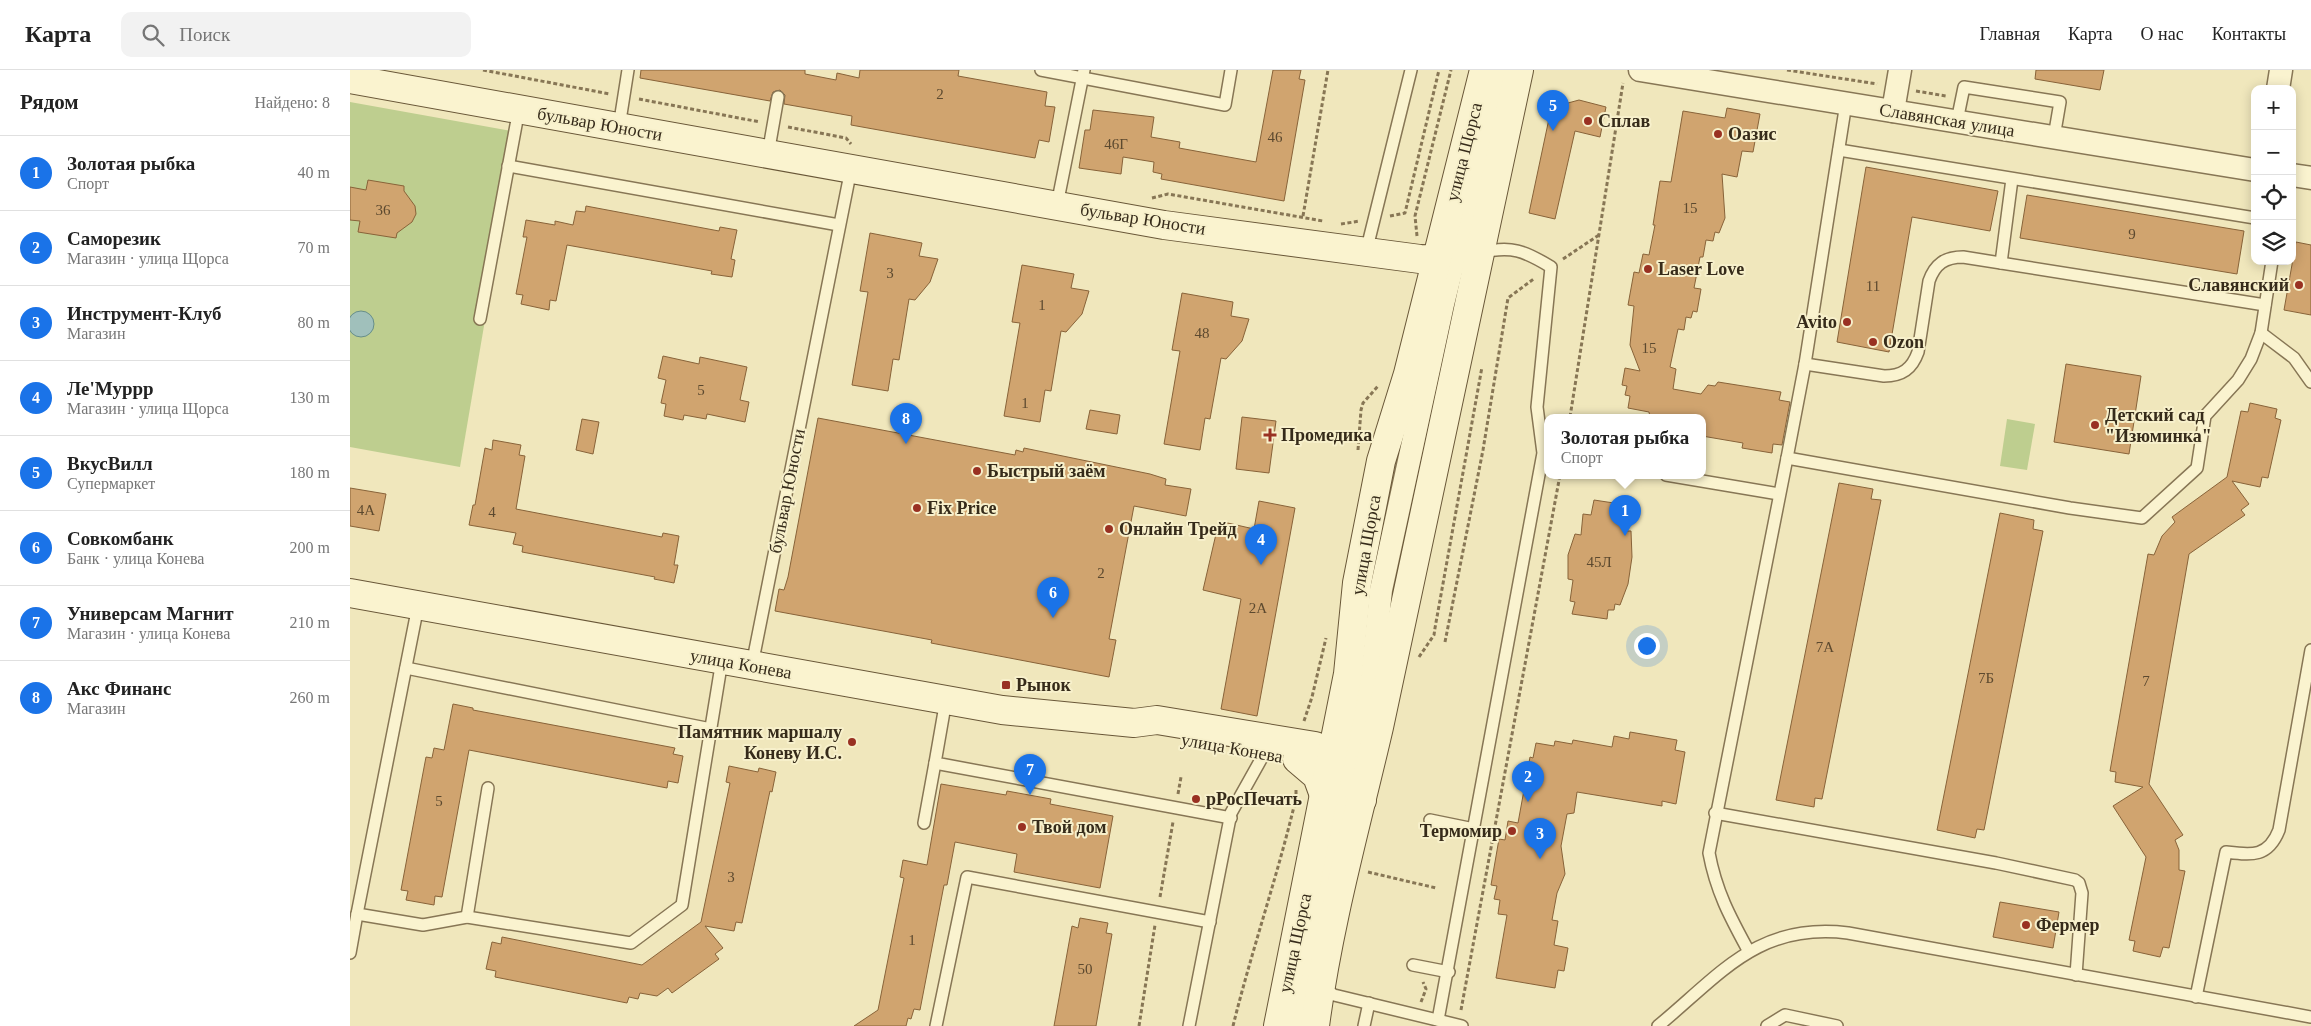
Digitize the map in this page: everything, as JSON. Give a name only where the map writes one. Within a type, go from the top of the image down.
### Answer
[{"type":"street","name":"улица Щорса","points":[[1295,1026],[1304,970],[1336,831],[1329,756],[1339,725],[1348,674],[1357,583],[1381,460],[1408,374],[1455,262],[1519,70]]},
{"type":"street","points":[[1893,111],[1900,70]]},
{"type":"street","points":[[2279,85],[2281,70]]},
{"type":"street","name":"улица Щорса","points":[[1278,1026],[1325,798],[1317,776],[1372,677],[1381,590],[1455,262],[1489,73]]},
{"type":"street","name":"Славянская улица","points":[[1632,74],[1846,103],[2251,169]]},
{"type":"street","name":"бульвар Юности","points":[[350,79],[768,154],[851,157],[1057,205],[1164,224],[1366,252],[1455,262]]},
{"type":"street","points":[[2296,176],[2311,178]]},
{"type":"street","name":"улица Щорса","points":[[1315,1026],[1320,986],[1352,836],[1379,727],[1467,306],[1455,262]]},
{"type":"street","name":"улица Конева","points":[[350,593],[1002,710],[1134,723],[1157,720],[1329,756]]},
{"type":"street","name":"улица Конева","points":[[1134,723],[1159,735],[1264,754],[1329,756]]},
{"type":"street","points":[[1362,800],[1329,756],[1379,727]]},
{"type":"lane","points":[[619,127],[628,70]]},
{"type":"lane","points":[[1041,70],[1084,74],[1225,105],[1231,70]]},
{"type":"lane","points":[[1366,252],[1411,70]]},
{"type":"lane","points":[[1057,205],[1084,74]]},
{"type":"lane","points":[[1957,121],[1964,86],[2060,102],[2054,137]]},
{"type":"lane","points":[[768,154],[778,97]]},
{"type":"lane","points":[[1748,950],[1722,903],[1713,879],[1709,853],[1715,814],[1805,364],[1846,103]]},
{"type":"lane","points":[[480,319],[518,109]]},
{"type":"lane","points":[[1839,150],[2251,217]]},
{"type":"lane","name":"бульвар Юности","points":[[752,666],[840,225],[851,157]]},
{"type":"lane","points":[[508,166],[840,225]]},
{"type":"lane","points":[[2001,262],[2012,178]]},
{"type":"lane","points":[[1455,262],[1499,248],[1526,252],[1551,267],[1537,407],[1544,448]]},
{"type":"lane","points":[[1805,364],[1884,376],[1896,376],[1906,371],[1914,363],[1918,352],[1929,281],[1933,270],[1941,262],[1951,257],[2001,262],[2265,305]]},
{"type":"lane","points":[[1786,458],[2070,508],[2142,518],[2197,468],[2204,416],[2238,380],[2251,359],[2261,333],[2271,265]]},
{"type":"lane","points":[[2261,333],[2294,358],[2311,382]]},
{"type":"lane","points":[[1438,1020],[1449,972],[1544,459]]},
{"type":"lane","points":[[1690,479],[1779,494]]},
{"type":"lane","points":[[350,953],[357,914],[355,895],[418,606]]},
{"type":"lane","points":[[2196,997],[2226,852],[2258,854],[2268,848],[2275,840],[2279,830],[2311,650]]},
{"type":"lane","points":[[357,914],[423,925],[466,917],[631,944],[682,905],[722,660]]},
{"type":"lane","points":[[406,668],[711,729]]},
{"type":"lane","points":[[924,823],[941,739],[946,700]]},
{"type":"lane","points":[[1189,1026],[1231,818],[1264,754]]},
{"type":"lane","points":[[935,763],[1231,818]]},
{"type":"lane","points":[[466,917],[488,788]]},
{"type":"lane","points":[[1715,814],[1996,863],[2075,880],[2079,883],[2082,893],[2076,975]]},
{"type":"lane","points":[[1430,820],[1474,829]]},
{"type":"lane","points":[[936,1026],[967,877],[1210,922]]},
{"type":"lane","points":[[1658,1026],[1748,950],[1784,936],[1802,932],[1832,931],[2311,1017]]},
{"type":"lane","points":[[1413,965],[1449,972]]},
{"type":"lane","points":[[1320,986],[1334,995],[1460,1026]]},
{"type":"lane","points":[[1364,1026],[1369,1004]]},
{"type":"lane","points":[[1767,1026],[1785,1015],[1836,1026]]},
{"type":"path","points":[[483,70],[846,138],[851,157]]},
{"type":"path","points":[[1303,216],[1328,70]]},
{"type":"path","points":[[1338,224],[1375,220],[1405,213],[1439,70]]},
{"type":"path","points":[[1570,414],[1599,236],[1632,74]]},
{"type":"path","points":[[1144,196],[1153,198],[1168,194],[1329,222]]},
{"type":"path","points":[[1445,642],[1482,450],[1508,298],[1599,236]]},
{"type":"path","points":[[1460,1026],[1559,479]]},
{"type":"path","points":[[1361,871],[1436,888]]},
{"type":"green space","points":[[350,102],[517,132],[460,467],[350,447]]},
{"type":"green space","points":[[2007,419],[2035,424],[2027,470],[2000,466]]},
{"type":"water","points":[[361,311],[370,315],[374,324],[370,333],[361,337],[352,333],[348,324],[352,315]]},
{"type":"building","points":[[641,70],[805,70],[805,74],[836,80],[837,73],[859,78],[860,70],[959,70],[958,76],[1047,92],[1045,106],[1055,107],[1049,142],[1039,140],[1035,158],[851,125],[852,116],[784,104],[785,95],[780,90],[773,92],[770,101],[640,78]]},
{"type":"building","points":[[1273,70],[1301,70],[1299,79],[1305,80],[1284,201],[1161,179],[1162,174],[1153,172],[1154,162],[1123,157],[1121,174],[1079,168],[1085,130],[1090,130],[1093,110],[1154,117],[1151,137],[1180,142],[1179,148],[1256,162]]},
{"type":"building","points":[[2036,70],[2104,70],[2100,90],[2035,79]]},
{"type":"building","points":[[1579,100],[1606,107],[1600,137],[1575,131],[1555,219],[1529,213],[1550,114],[1557,106]]},
{"type":"building","points":[[1727,108],[1760,114],[1753,152],[1742,151],[1737,177],[1722,174],[1725,218],[1719,233],[1715,232],[1713,241],[1706,240],[1703,257],[1700,257],[1694,288],[1701,289],[1697,312],[1693,311],[1691,318],[1686,317],[1684,330],[1678,329],[1670,367],[1676,369],[1673,389],[1701,394],[1708,385],[1715,386],[1718,382],[1781,392],[1779,400],[1790,402],[1782,445],[1773,444],[1772,453],[1742,448],[1743,443],[1706,437],[1706,414],[1649,414],[1649,412],[1628,408],[1630,396],[1625,395],[1627,386],[1622,385],[1625,368],[1640,371],[1630,345],[1634,306],[1628,305],[1634,272],[1639,273],[1643,254],[1649,255],[1655,225],[1653,225],[1660,181],[1671,182],[1683,111],[1725,118]]},
{"type":"building","points":[[1866,167],[1998,191],[1990,231],[1912,217],[1889,352],[1837,342]]},
{"type":"building","points":[[368,180],[404,186],[404,191],[415,206],[416,214],[412,222],[397,233],[396,238],[358,232],[360,221],[350,220],[350,187],[366,190]]},
{"type":"building","points":[[2027,195],[2244,231],[2237,274],[2020,238]]},
{"type":"building","points":[[586,206],[719,231],[720,227],[737,230],[731,259],[735,260],[732,277],[711,274],[712,271],[567,245],[556,301],[550,300],[549,310],[521,304],[523,295],[516,294],[527,237],[523,237],[526,220],[555,225],[555,221],[573,225],[576,211],[585,212]]},
{"type":"building","points":[[870,233],[922,243],[919,256],[938,259],[930,282],[915,300],[909,299],[899,360],[893,359],[888,391],[852,385],[868,292],[860,291]]},
{"type":"building","name":"Славянский","points":[[2296,242],[2311,245],[2311,315],[2284,310],[2292,265],[2296,265]]},
{"type":"building","points":[[1022,265],[1074,274],[1071,288],[1089,291],[1082,314],[1066,332],[1061,331],[1051,391],[1045,390],[1040,422],[1004,416],[1020,323],[1012,322]]},
{"type":"building","points":[[1182,293],[1233,302],[1231,316],[1249,319],[1242,341],[1226,359],[1221,358],[1210,419],[1205,418],[1200,450],[1164,444],[1180,351],[1172,350]]},
{"type":"building","points":[[663,356],[699,364],[700,357],[747,367],[740,400],[749,402],[745,422],[707,414],[706,419],[684,415],[683,420],[664,416],[666,404],[661,403],[666,380],[658,378]]},
{"type":"building","name":"Детский сад \"Изюминка\"","points":[[2066,364],[2141,376],[2129,454],[2054,442]]},
{"type":"building","points":[[2250,403],[2277,409],[2275,418],[2281,420],[2268,478],[2262,477],[2260,487],[2232,481],[2249,504],[2241,510],[2245,515],[2189,554],[2149,784],[2183,835],[2175,840],[2179,850],[2179,870],[2185,871],[2169,948],[2163,947],[2160,957],[2133,951],[2135,941],[2129,940],[2146,857],[2113,806],[2143,787],[2115,782],[2116,772],[2110,771],[2148,554],[2154,555],[2162,536],[2175,522],[2172,517],[2227,477],[2241,411],[2248,412]]},
{"type":"building","points":[[1090,410],[1120,415],[1117,434],[1086,429]]},
{"type":"building","points":[[1242,417],[1276,421],[1269,473],[1236,469]]},
{"type":"building","points":[[818,418],[1015,455],[1016,450],[1023,452],[1024,448],[1150,474],[1166,479],[1165,485],[1191,489],[1186,516],[1134,506],[1109,639],[1116,640],[1109,677],[931,643],[932,640],[775,611],[779,589],[784,590],[788,577]]},
{"type":"building","points":[[582,419],[599,422],[593,454],[576,450]]},
{"type":"building","points":[[493,440],[521,445],[519,455],[525,456],[516,509],[662,537],[663,533],[679,536],[674,565],[678,565],[674,583],[654,579],[655,577],[522,552],[523,546],[513,544],[516,533],[469,525],[473,505],[475,505],[485,448],[492,450]]},
{"type":"building","points":[[1839,483],[1873,489],[1871,499],[1881,500],[1822,799],[1815,798],[1814,807],[1776,800]]},
{"type":"building","points":[[350,488],[386,494],[379,531],[350,526]]},
{"type":"building","points":[[1594,500],[1627,505],[1625,516],[1629,517],[1627,531],[1631,531],[1632,557],[1628,584],[1620,605],[1615,604],[1614,610],[1608,610],[1607,619],[1572,614],[1575,602],[1570,601],[1573,580],[1568,579],[1568,555],[1575,534],[1581,535],[1583,514],[1591,515]]},
{"type":"building","points":[[1259,501],[1295,508],[1257,716],[1221,709],[1241,599],[1203,590],[1219,521],[1254,529]]},
{"type":"building","points":[[2000,513],[2034,520],[2033,529],[2043,531],[1984,830],[1977,829],[1975,838],[1937,830]]},
{"type":"building","points":[[453,704],[473,708],[473,710],[675,748],[673,754],[683,756],[678,783],[668,781],[667,788],[469,750],[442,897],[435,896],[434,905],[406,900],[408,891],[401,890],[426,757],[432,758],[434,748],[444,750]]},
{"type":"building","points":[[1630,732],[1677,740],[1675,750],[1685,752],[1676,804],[1662,801],[1662,806],[1577,792],[1574,813],[1567,814],[1561,846],[1565,874],[1557,893],[1552,920],[1558,921],[1554,945],[1568,948],[1564,971],[1558,970],[1555,988],[1496,978],[1507,915],[1498,914],[1500,900],[1494,899],[1497,886],[1491,885],[1499,839],[1505,840],[1508,821],[1518,823],[1530,757],[1533,758],[1536,743],[1554,746],[1555,741],[1572,744],[1573,740],[1612,747],[1614,736],[1629,739]]},
{"type":"building","points":[[729,766],[758,772],[759,768],[776,772],[772,792],[770,791],[742,923],[736,922],[734,931],[705,926],[723,948],[715,954],[719,959],[672,993],[668,988],[657,996],[640,993],[638,999],[629,997],[627,1003],[495,977],[496,971],[486,969],[492,942],[501,944],[502,937],[642,965],[701,922],[730,783],[726,782]]},
{"type":"building","name":"Твой дом","points":[[941,784],[1006,795],[1007,791],[1051,799],[1050,804],[1113,816],[1100,888],[1014,872],[1017,854],[955,842],[947,885],[944,885],[920,1010],[914,1009],[911,1019],[908,1018],[906,1026],[854,1026],[878,1010],[904,878],[900,877],[903,860],[927,865]]},
{"type":"building","name":"Фермер","points":[[2000,902],[2059,912],[2053,948],[1993,937]]},
{"type":"building","points":[[1080,918],[1108,923],[1106,933],[1112,934],[1096,1026],[1054,1026],[1072,926],[1078,928]]},
{"type":"place","name":"Сплав","points":[[1588,121]]},
{"type":"place","name":"ВкусВилл","points":[[1553,131]]},
{"type":"place","name":"Оазис","points":[[1718,134]]},
{"type":"place","name":"Laser Love","points":[[1648,269]]},
{"type":"place","name":"Славянский","points":[[2299,285]]},
{"type":"place","name":"Avito","points":[[1847,322]]},
{"type":"place","name":"Ozon","points":[[1873,342]]},
{"type":"place","name":"Детский сад \"Изюминка\"","points":[[2095,425]]},
{"type":"place","name":"Промедика","points":[[1270,435]]},
{"type":"place","name":"Акс Финанс","points":[[906,444]]},
{"type":"place","name":"Быстрый заём","points":[[977,471]]},
{"type":"place","name":"Fix Price","points":[[917,508]]},
{"type":"place","name":"Онлайн Трейд","points":[[1109,529]]},
{"type":"place","name":"Золотая рыбка","points":[[1625,536]]},
{"type":"place","name":"Ле'Муррр","points":[[1261,565]]},
{"type":"place","name":"Совкомбанк","points":[[1053,618]]},
{"type":"place","name":"Рынок","points":[[1006,685]]},
{"type":"place","name":"Памятник маршалу Коневу И.С.","points":[[852,742]]},
{"type":"place","name":"Универсам Магнит","points":[[1030,795]]},
{"type":"place","name":"рРосПечать","points":[[1196,799]]},
{"type":"place","name":"Саморезик","points":[[1528,802]]},
{"type":"place","name":"Твой дом","points":[[1022,827]]},
{"type":"place","name":"Термомир","points":[[1512,831]]},
{"type":"place","name":"Инструмент-Клуб","points":[[1540,859]]},
{"type":"place","name":"Фермер","points":[[2026,925]]}]
